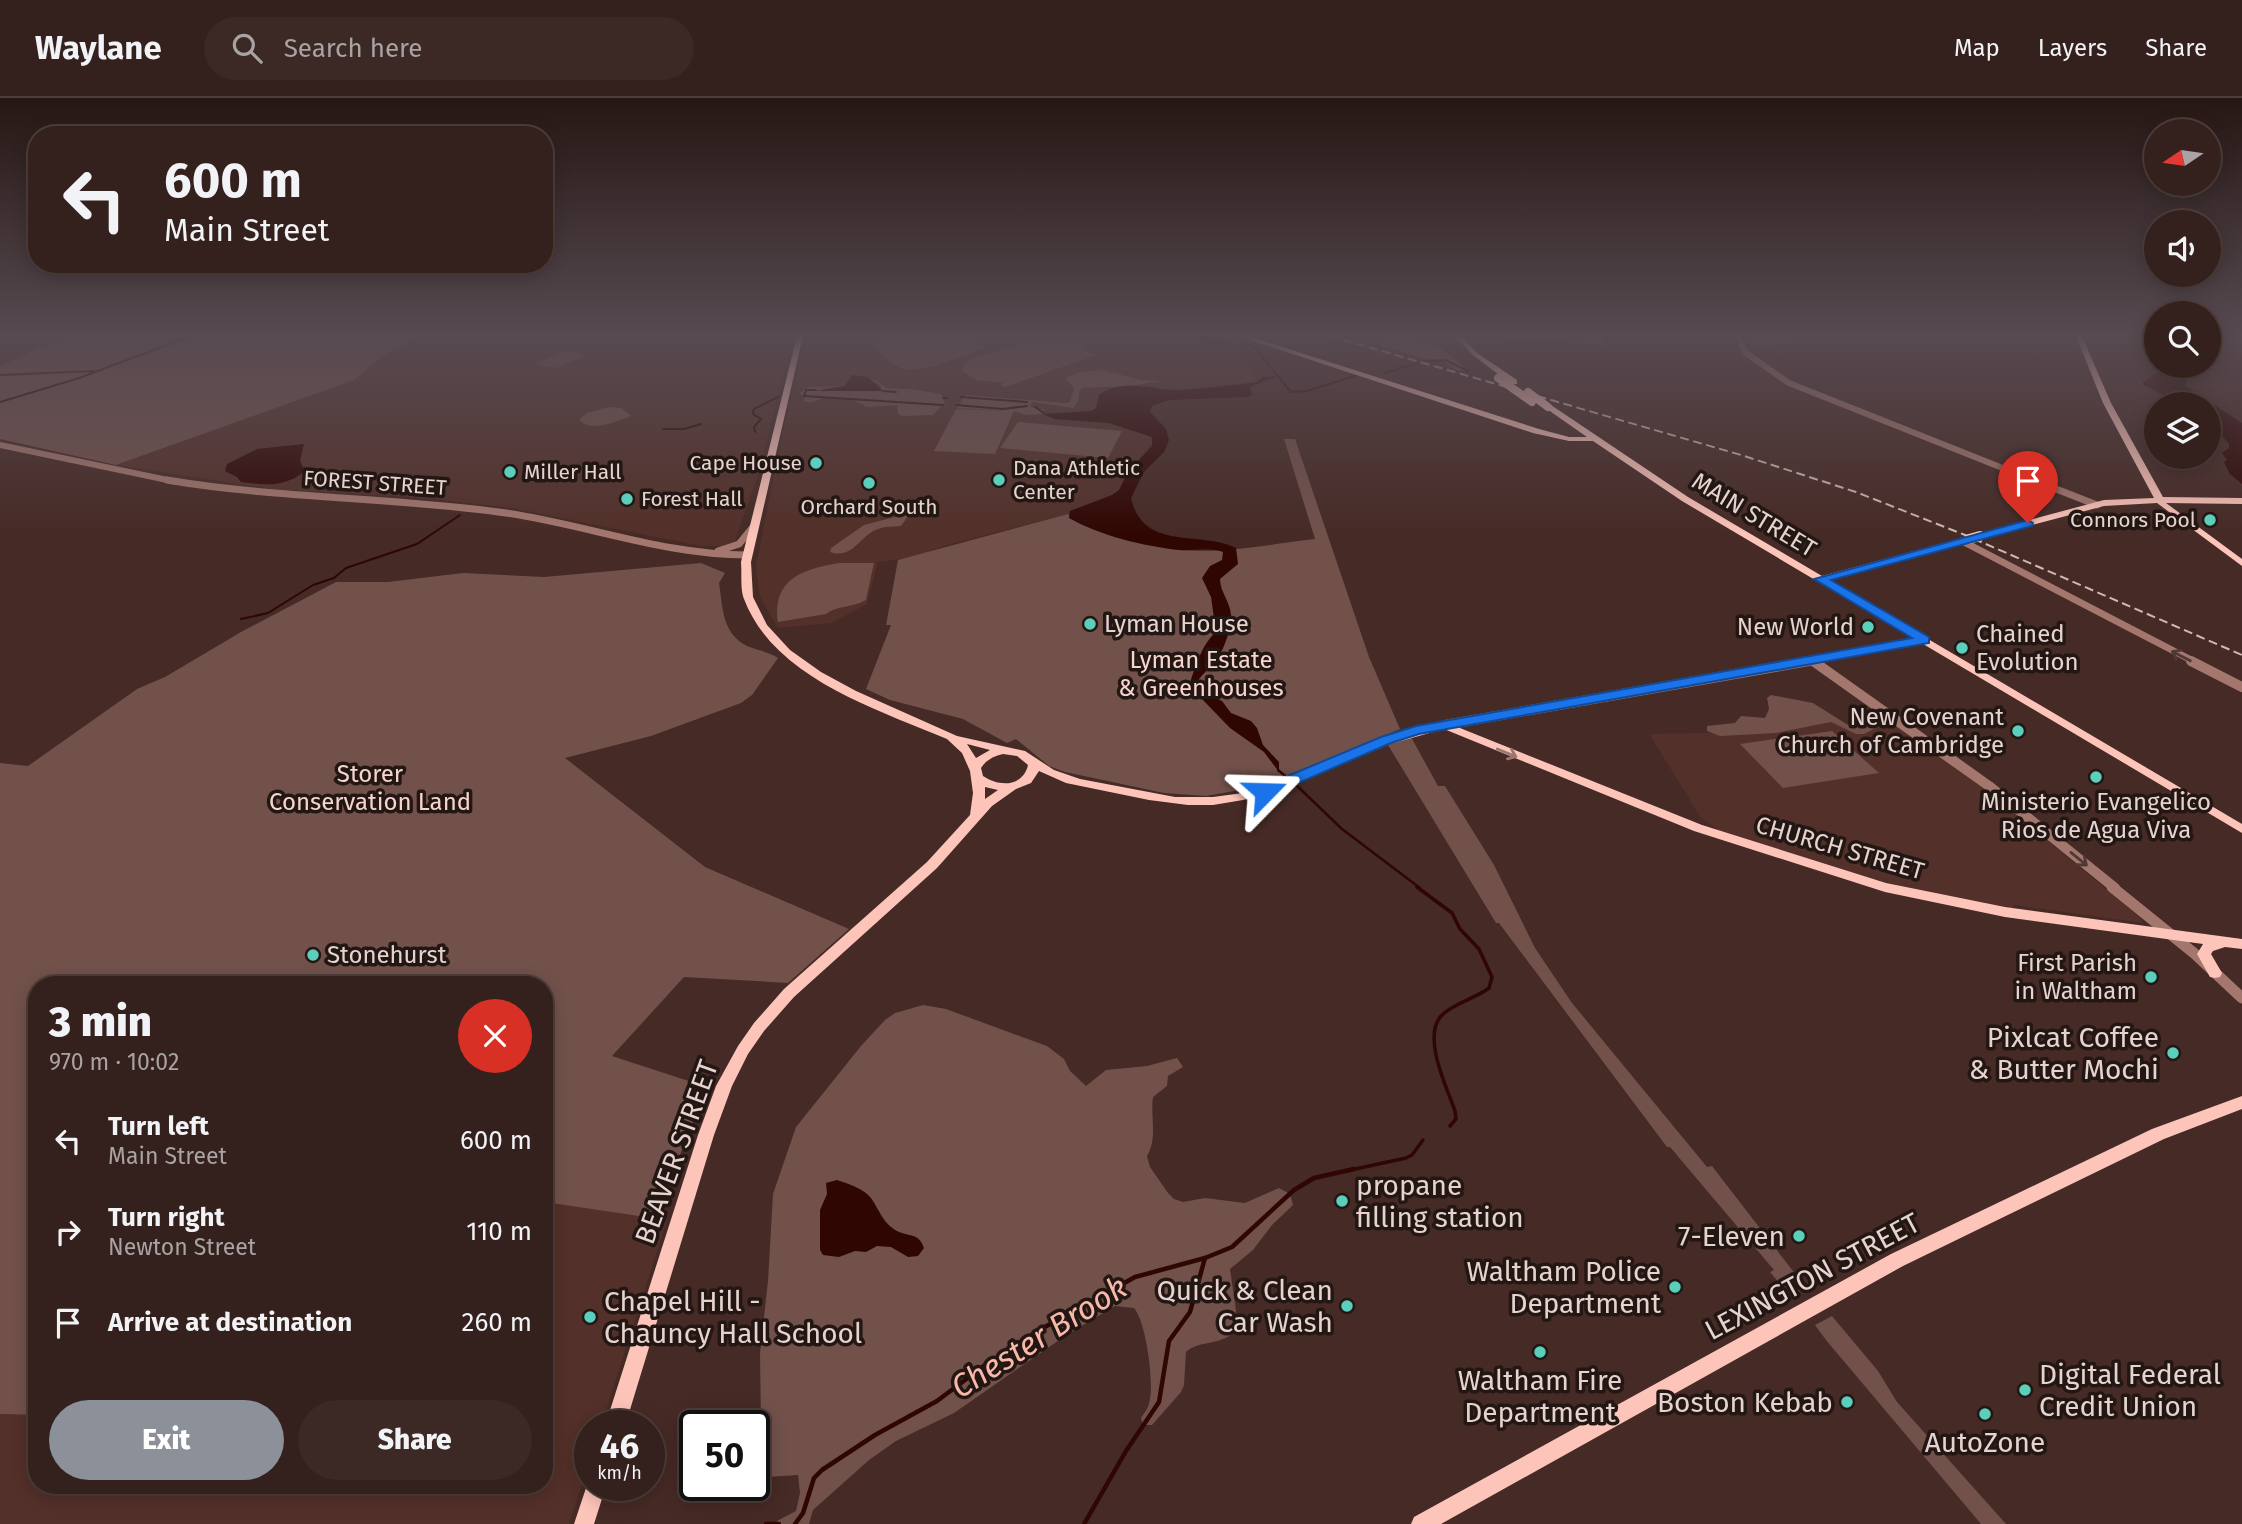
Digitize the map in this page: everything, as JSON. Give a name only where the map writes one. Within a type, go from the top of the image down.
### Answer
[{"type":"main road","points":[[784,403],[747,555],[744,579],[748,600],[763,628],[805,667],[834,684],[951,737],[1025,755],[1062,778]]},
{"type":"main road","points":[[1448,403],[1566,439],[1588,439]]},
{"type":"main road","name":"MAIN STREET","points":[[1533,403],[1642,472],[2242,829]]},
{"type":"main road","name":"MAIN STREET","points":[[1542,403],[1588,439]]},
{"type":"main road","points":[[2107,403],[2159,500],[2171,512],[2217,542],[2242,563]]},
{"type":"main road","points":[[1821,579],[2097,505],[2159,500],[2242,501]]},
{"type":"main road","points":[[975,772],[989,785],[1017,785],[1042,778],[1062,778],[1191,802],[1235,798],[1279,786],[1390,738],[1445,725]]},
{"type":"main road","name":"CHURCH STREET","points":[[1445,725],[1698,828],[1871,883],[2005,912],[2237,943]]},
{"type":"main road","points":[[951,737],[970,752],[979,803],[974,818]]},
{"type":"main road","points":[[975,772],[979,760],[988,754],[1013,751]]},
{"type":"main road","points":[[1017,785],[1033,774],[1032,761]]},
{"type":"main road","name":"BEAVER STREET","points":[[620,1410],[710,1124],[724,1086],[743,1050],[789,993],[932,866],[994,798],[1017,785]]},
{"type":"main road","points":[[2215,973],[2206,960],[2205,951],[2213,944],[2237,943]]},
{"type":"main road","name":"LEXINGTON STREET","points":[[1434,1521],[1897,1260],[2158,1134],[2242,1102]]},
{"type":"main road","points":[[584,1524],[591,1501]]},
{"type":"street","points":[[1839,403],[2097,505]]},
{"type":"street","name":"FOREST STREET","points":[[0,445],[100,467],[248,492],[421,503],[515,514],[641,542],[747,555]]},
{"type":"street","points":[[707,552],[739,544],[749,535],[754,524]]},
{"type":"street","points":[[1965,540],[2242,687]]},
{"type":"street","points":[[1445,725],[1925,640]]},
{"type":"street","points":[[1813,661],[1989,786],[2170,934],[2242,998]]},
{"type":"shaded area","points":[[291,403],[776,403],[757,478],[735,541],[721,546],[701,546],[512,508],[425,498],[271,489],[116,465]]},
{"type":"shaded area","points":[[790,403],[1097,403],[1096,409],[1091,411],[1074,414],[1050,413],[1054,419],[1109,423],[1147,435],[1154,441],[1128,472],[1119,490],[1112,495],[1068,514],[947,545],[911,558],[878,562],[867,604],[832,623],[778,628],[760,597],[756,567]]},
{"type":"shaded area","points":[[1097,403],[1162,403],[1152,406],[1150,412],[1166,429],[1169,440],[1164,452],[1144,472],[1131,498],[1137,515],[1147,526],[1160,533],[1222,543],[1236,548],[1238,564],[1220,579],[1231,611],[1228,635],[1217,659],[1201,676],[1196,686],[1200,691],[1222,701],[1231,713],[1251,721],[1257,728],[1263,745],[1279,762],[1279,772],[1264,752],[1230,728],[1202,699],[1187,694],[1201,654],[1214,634],[1211,629],[1200,631],[1214,618],[1211,597],[1202,578],[1210,566],[1222,560],[1223,552],[1207,549],[1179,550],[1137,543],[1108,535],[1069,518],[1070,511],[1119,490],[1128,472],[1152,446],[1152,437],[1109,423],[1054,419],[1043,414],[1091,411],[1096,408]]},
{"type":"shaded area","points":[[2221,409],[2242,423],[2242,484],[2230,474],[2224,462],[2227,460],[2222,453],[2229,448],[2221,435]]},
{"type":"shaded area","points":[[304,444],[300,461],[305,471],[282,483],[241,482],[225,471],[227,464],[257,449]]},
{"type":"shaded area","points":[[1824,709],[1849,728],[1889,720],[1989,792],[2141,918],[2143,923],[2014,905],[2012,908],[1917,890],[1866,877],[1718,830],[1701,818],[1649,734],[1743,732]]},
{"type":"shaded area","points":[[837,1180],[864,1192],[889,1225],[920,1240],[924,1248],[918,1256],[908,1257],[891,1247],[877,1246],[866,1252],[855,1251],[839,1257],[823,1255],[820,1250],[820,1210],[827,1194],[826,1183]]},
{"type":"shaded area","name":"Chapel Hill - Chauncy Hall School","points":[[553,1203],[667,1220],[606,1410],[574,1410],[574,1501],[577,1501],[569,1524],[0,1524],[0,1414],[28,1415],[28,1494],[553,1494]]},
{"type":"green space","points":[[0,403],[291,403],[116,465],[0,439]]},
{"type":"green space","points":[[858,403],[944,403],[933,415],[902,416],[898,414],[897,405],[866,407]]},
{"type":"green space","points":[[960,403],[1032,403],[1030,407],[1045,410],[1043,414],[1026,415],[1014,411],[995,454],[934,451],[956,409],[1011,411],[957,408]]},
{"type":"green space","points":[[1036,403],[1060,403],[1077,403],[1074,408]]},
{"type":"green space","points":[[609,407],[621,408],[631,416],[598,426],[591,426],[579,420],[587,413]]},
{"type":"green space","points":[[1018,422],[1122,431],[1108,458],[1000,448]]},
{"type":"green space","name":"Lyman Estate & Greenhouses","points":[[1284,439],[1295,439],[1369,657],[1400,729],[1268,785],[1206,796],[1164,793],[1065,772],[1049,766],[1016,739],[1007,743],[963,719],[890,700],[866,689],[891,625],[886,625],[898,560],[1068,514],[1071,519],[1109,532],[1175,549],[1227,550],[1315,539]]},
{"type":"green space","points":[[910,513],[901,526],[878,529],[845,553],[830,552],[831,548],[864,525]]},
{"type":"green space","name":"Storer Conservation Land","points":[[701,563],[725,573],[719,583],[728,627],[739,641],[747,646],[778,658],[752,695],[741,703],[651,736],[565,758],[705,867],[849,929],[788,983],[684,977],[612,1056],[707,1087],[681,1152],[659,1219],[553,1203],[553,976],[28,976],[28,1415],[0,1414],[0,763],[28,766],[137,689],[165,677],[241,632],[336,582],[388,582],[463,573],[544,577]]},
{"type":"green space","points":[[839,563],[874,563],[866,600],[826,614],[778,622],[777,607],[785,586],[802,573]]},
{"type":"green space","points":[[1771,695],[1813,703],[1848,725],[1890,721],[1864,734],[1856,734],[1831,722],[1776,733],[1720,736],[1707,731],[1707,726],[1735,723],[1741,716],[1765,718],[1769,709],[1767,698]]},
{"type":"green space","points":[[1832,731],[1879,773],[1783,788],[1740,744]]},
{"type":"green space","points":[[1411,737],[1438,786],[1445,786],[1494,865],[1535,948],[1572,1003],[1707,1167],[1712,1166],[1806,1288],[1791,1297],[1770,1272],[1774,1270],[1670,1147],[1667,1147],[1499,923],[1496,923],[1388,745]]},
{"type":"green space","points":[[923,1005],[946,1009],[1047,1046],[1064,1059],[1070,1071],[1086,1086],[1106,1070],[1147,1066],[1177,1058],[1183,1067],[1168,1076],[1167,1086],[1153,1097],[1153,1134],[1147,1156],[1150,1167],[1168,1193],[1183,1202],[1205,1198],[1245,1203],[1279,1188],[1290,1194],[1293,1205],[1272,1225],[1253,1250],[1230,1269],[1236,1310],[1234,1332],[1186,1352],[1184,1385],[1181,1392],[1152,1425],[1143,1425],[1141,1418],[1151,1395],[1148,1354],[1142,1326],[1134,1308],[1115,1306],[1065,1336],[954,1413],[896,1441],[869,1460],[813,1510],[809,1524],[776,1524],[796,1511],[800,1493],[798,1475],[770,1477],[770,1410],[761,1410],[760,1353],[768,1281],[773,1194],[796,1127],[861,1046],[895,1013]]},
{"type":"green space","points":[[1832,1316],[1878,1371],[1897,1402],[2006,1524],[1981,1524],[1826,1340],[1815,1325]]},
{"type":"waterway","points":[[755,432],[754,427],[761,419],[753,414],[754,409],[767,403]]},
{"type":"waterway","points":[[905,403],[943,405]]},
{"type":"waterway","points":[[956,405],[1003,409],[1027,406]]},
{"type":"waterway","points":[[1035,407],[1044,413]]},
{"type":"waterway","points":[[663,429],[684,429],[701,424]]},
{"type":"waterway","points":[[241,619],[268,613],[313,585],[334,578],[346,568],[417,544],[460,515]]},
{"type":"waterway","name":"Chester Brook","points":[[1278,770],[1289,779]]},
{"type":"waterway","name":"Chester Brook","points":[[1294,783],[1342,829],[1420,888]]},
{"type":"waterway","name":"Chester Brook","points":[[1417,887],[1452,913],[1460,929],[1479,949],[1492,977],[1489,988],[1446,1012],[1436,1025],[1434,1036],[1438,1063],[1455,1111],[1456,1119],[1450,1126]]},
{"type":"waterway","name":"Chester Brook","points":[[1346,1171],[1406,1158],[1412,1155],[1423,1140]]},
{"type":"waterway","name":"Chester Brook","points":[[1205,1258],[1232,1247],[1294,1190],[1314,1178],[1354,1169]]},
{"type":"waterway","name":"Chester Brook","points":[[795,1524],[803,1513],[814,1478],[875,1435],[937,1401],[985,1365],[1043,1328],[1135,1277],[1205,1258]]},
{"type":"waterway","points":[[1084,1524],[1126,1451],[1159,1402],[1169,1341],[1190,1312],[1205,1258]]},
{"type":"waterway","name":"Chester Brook","points":[[766,1524],[779,1524]]},
{"type":"railway","points":[[1560,403],[1741,455],[1856,492],[1965,535],[2242,655]]},
{"type":"place","name":"Cape House","points":[[816,463]]},
{"type":"place","name":"Miller Hall","points":[[510,472]]},
{"type":"place","name":"Dana Athletic Center","points":[[999,480]]},
{"type":"place","name":"Orchard South","points":[[869,483]]},
{"type":"place","name":"Forest Hall","points":[[627,499]]},
{"type":"place","name":"Connors Pool","points":[[2210,520]]},
{"type":"place","name":"Lyman House","points":[[1090,624]]},
{"type":"place","name":"New World","points":[[1868,627]]},
{"type":"place","name":"Chained Evolution","points":[[1962,648]]},
{"type":"place","name":"New Covenant Church of Cambridge","points":[[2018,731]]},
{"type":"place","name":"Ministerio Evangelico Rios de Agua Viva","points":[[2096,777]]},
{"type":"place","name":"Stonehurst","points":[[313,955]]},
{"type":"place","name":"First Parish in Waltham","points":[[2151,977]]},
{"type":"place","name":"Pixlcat Coffee & Butter Mochi","points":[[2173,1053]]},
{"type":"place","name":"propane filling station","points":[[1342,1201]]},
{"type":"place","name":"7-Eleven","points":[[1799,1236]]},
{"type":"place","name":"Waltham Police Department","points":[[1675,1287]]},
{"type":"place","name":"Quick & Clean Car Wash","points":[[1347,1306]]},
{"type":"place","name":"Chapel Hill - Chauncy Hall School","points":[[590,1317]]},
{"type":"place","name":"Waltham Fire Department","points":[[1540,1352]]},
{"type":"place","name":"Digital Federal Credit Union","points":[[2025,1390]]},
{"type":"place","name":"Boston Kebab","points":[[1847,1402]]},
{"type":"place","name":"AutoZone","points":[[1985,1414]]},
{"type":"route","points":[[1265,792],[1398,735],[1416,730],[1925,640],[1821,579],[2028,523]]}]
